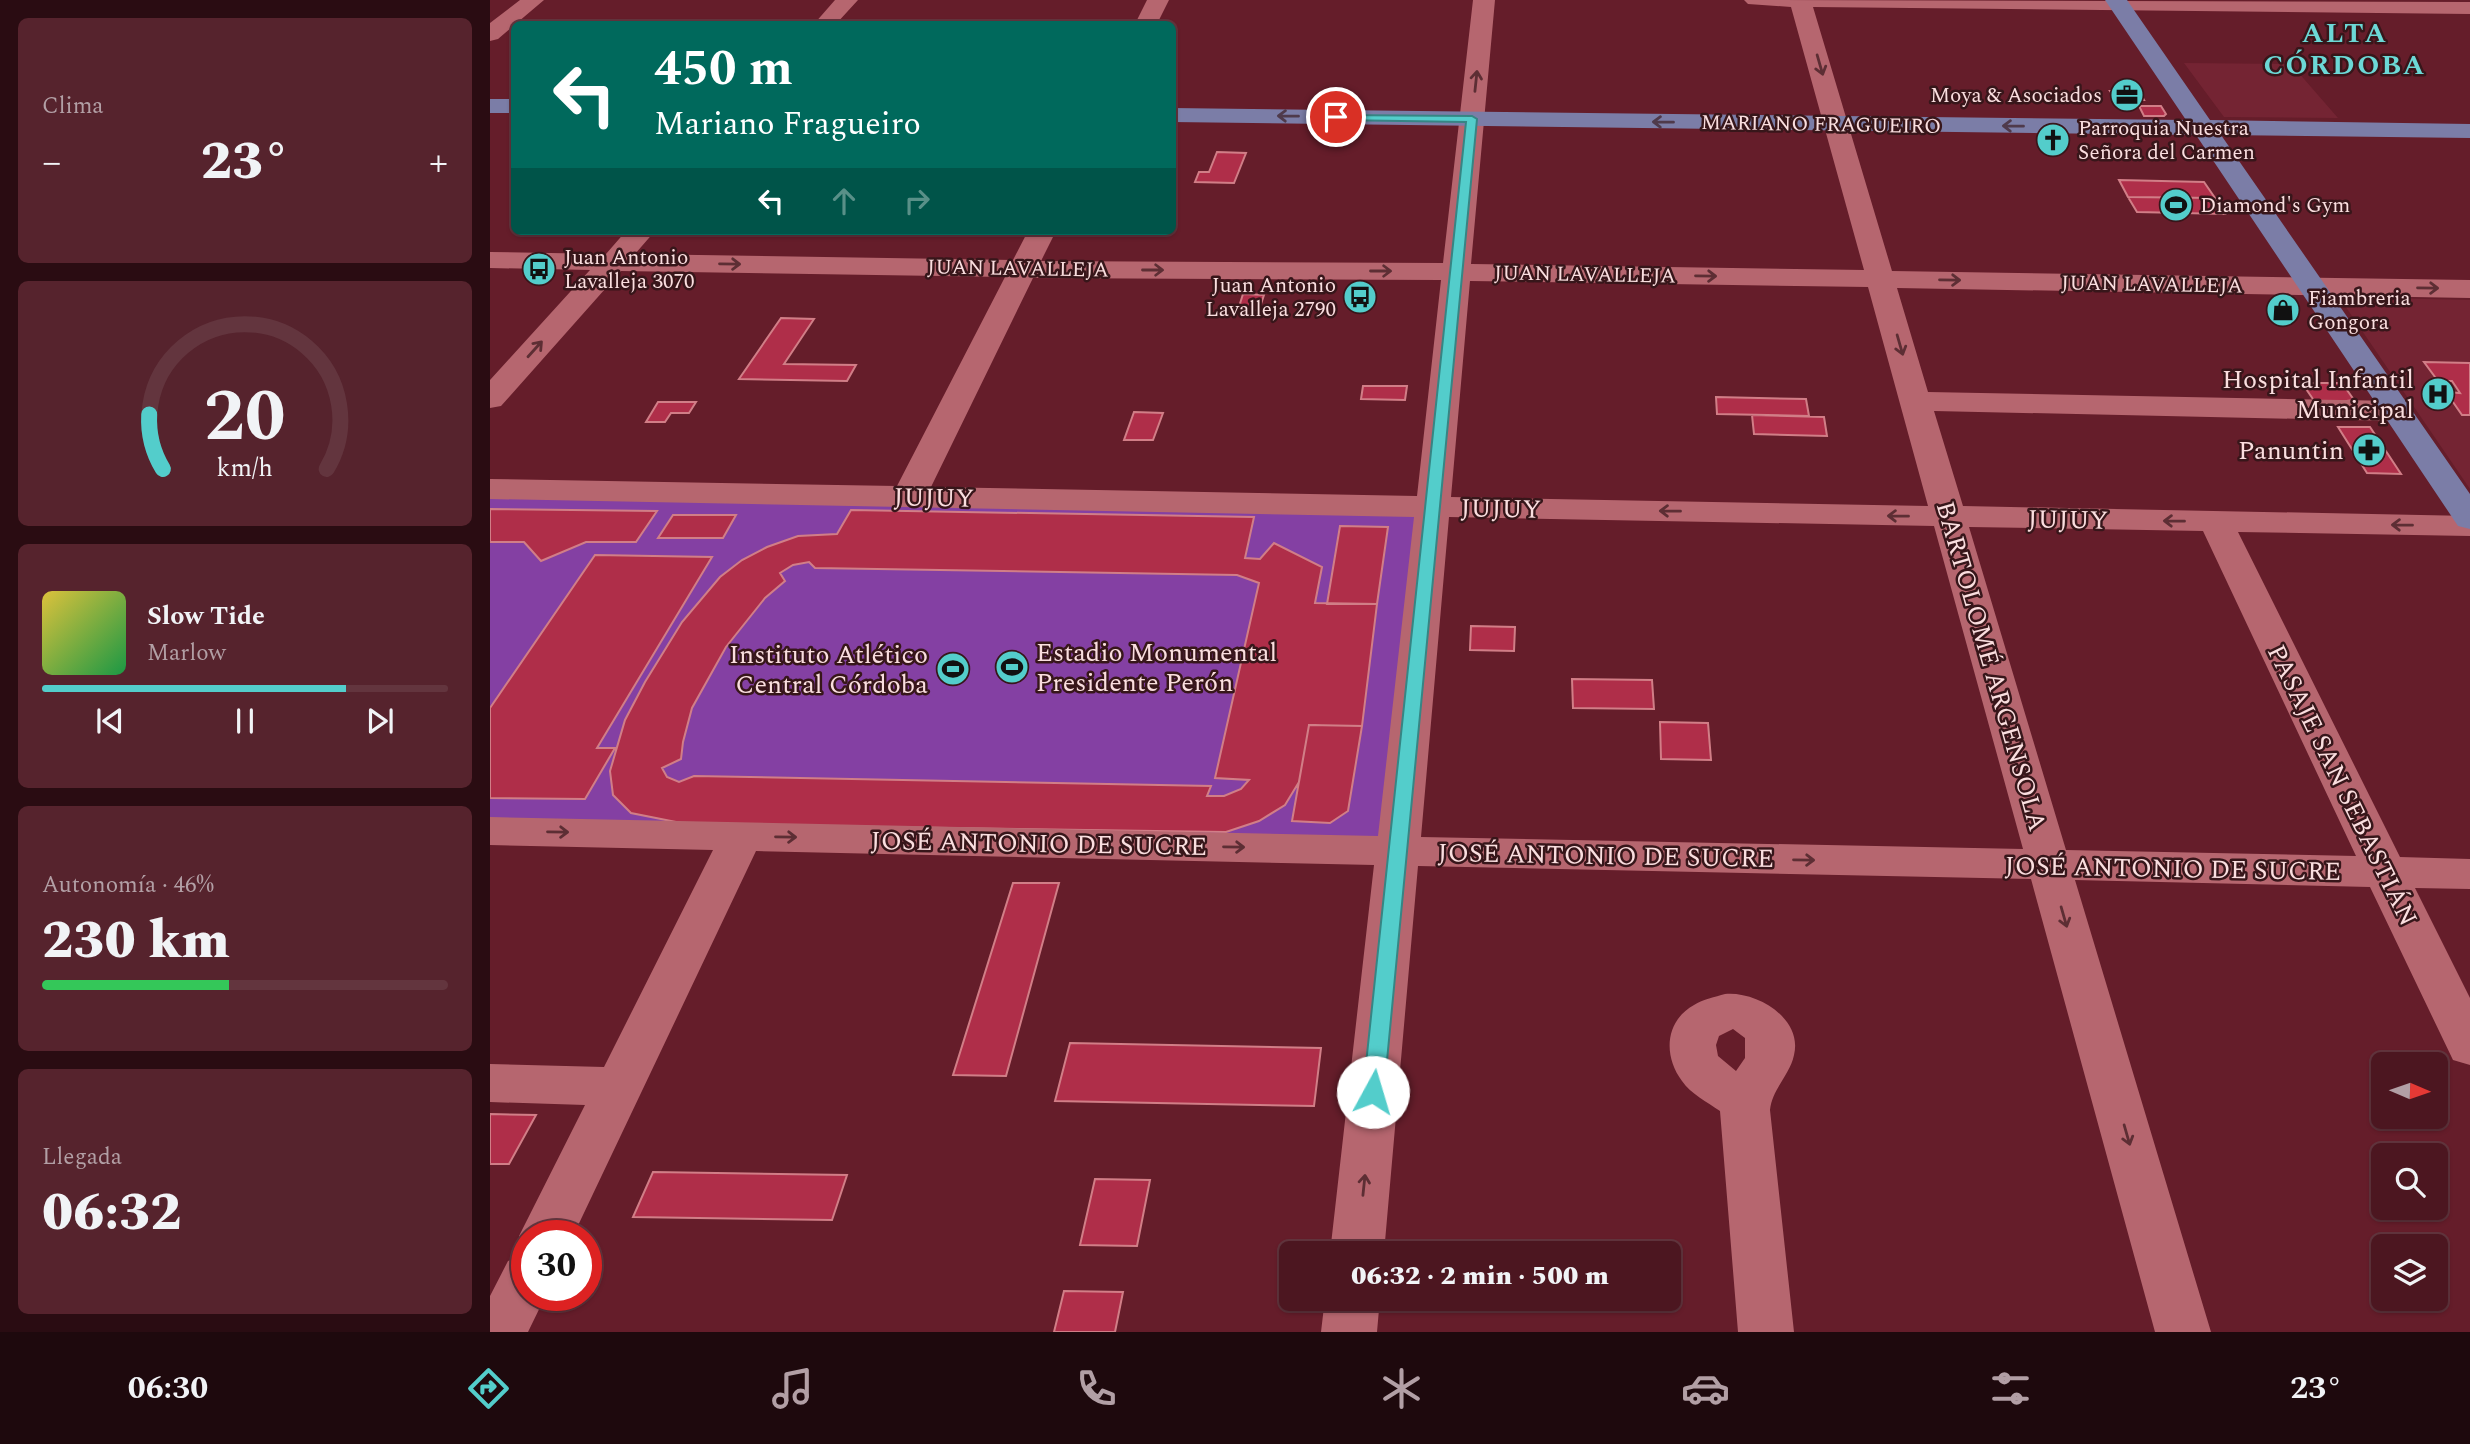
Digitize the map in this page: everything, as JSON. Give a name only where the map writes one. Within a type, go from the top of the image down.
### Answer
[{"type":"main road","points":[[2118,2],[2470,519]]},
{"type":"main road","points":[[490,106],[511,106]]},
{"type":"main road","name":"MARIANO FRAGUEIRO","points":[[1176,115],[2470,131]]},
{"type":"street","points":[[490,34],[533,0]]},
{"type":"street","points":[[828,21],[847,0]]},
{"type":"street","points":[[1148,21],[1158,0]]},
{"type":"street","points":[[1358,1241],[1484,0]]},
{"type":"street","points":[[1755,0],[2444,4],[2470,8]]},
{"type":"street","name":"BARTOLOMÉ ARGENSOLA","points":[[1800,0],[2183,1332]]},
{"type":"street","points":[[2444,4],[2470,28]]},
{"type":"street","points":[[490,399],[637,235]]},
{"type":"street","points":[[909,497],[1040,235]]},
{"type":"street","name":"JUAN LAVALLEJA","points":[[490,260],[1456,272],[2470,289]]},
{"type":"street","points":[[1916,401],[2396,411]]},
{"type":"street","name":"JUJUY","points":[[490,489],[2470,526]]},
{"type":"street","name":"PASAJE SAN SEBASTIÁN","points":[[2216,522],[2470,1047]]},
{"type":"street","name":"JOSÉ ANTONIO DE SUCRE","points":[[490,831],[2470,874]]},
{"type":"street","points":[[554,1220],[742,836]]},
{"type":"street","points":[[490,1083],[617,1087]]},
{"type":"street","points":[[1746,1103],[1766,1332]]},
{"type":"street","points":[[500,1332],[511,1310]]},
{"type":"street","points":[[1349,1332],[1351,1311]]},
{"type":"shaded area","points":[[2184,63],[2291,64],[2338,118],[2224,117]]},
{"type":"shaded area","name":"Hospital Infantil Municipal","points":[[2339,297],[2470,300],[2470,489]]},
{"type":"shaded area","name":"Estadio Monumental Presidente Perón","points":[[490,490],[1433,507],[1398,851],[490,831]]},
{"type":"building","name":"Moya & Asociados","points":[[2110,91],[2139,91],[2144,100],[2116,100]]},
{"type":"building","points":[[2139,106],[2161,106],[2166,114],[2144,116]]},
{"type":"building","points":[[1217,152],[1246,153],[1234,183],[1195,182],[1199,172],[1209,172]]},
{"type":"building","points":[[2119,180],[2204,182],[2215,198],[2128,197]]},
{"type":"building","name":"Diamond's Gym","points":[[2128,197],[2215,198],[2225,214],[2137,212]]},
{"type":"building","points":[[1243,294],[1264,295],[1259,310],[1238,310]]},
{"type":"building","points":[[781,318],[814,319],[784,364],[856,365],[847,381],[739,379]]},
{"type":"building","points":[[2424,362],[2470,363],[2470,415],[2462,415],[2446,392],[2460,393],[2452,381],[2438,381]]},
{"type":"building","points":[[2302,383],[2342,383],[2354,400],[2317,405]]},
{"type":"building","points":[[1363,386],[1407,386],[1405,400],[1361,399]]},
{"type":"building","points":[[1716,397],[1806,399],[1809,416],[1717,414]]},
{"type":"building","points":[[658,402],[696,402],[689,413],[671,413],[665,422],[646,422]]},
{"type":"building","points":[[1134,412],[1163,413],[1153,440],[1124,440]]},
{"type":"building","points":[[1752,415],[1824,417],[1827,436],[1754,434]]},
{"type":"building","name":"Panuntin","points":[[2338,427],[2370,427],[2401,474],[2367,473]]},
{"type":"building","points":[[490,509],[657,511],[636,542],[586,542],[541,561],[524,542],[490,542]]},
{"type":"building","points":[[851,510],[1254,517],[1245,558],[1260,559],[1274,543],[1322,567],[1315,603],[1377,604],[1362,726],[1309,725],[1299,782],[1285,805],[1259,821],[1226,832],[686,824],[631,813],[613,795],[610,771],[625,720],[682,622],[720,577],[742,560],[767,547],[798,536],[837,534]],"holes":[[[809,562],[815,568],[1237,575],[1259,583],[1215,778],[1249,780],[1241,789],[1224,796],[1207,796],[1211,786],[694,776],[679,782],[667,777],[662,768],[681,759],[692,708],[726,647],[765,598],[785,581],[780,573],[793,565]]]},
{"type":"building","points":[[673,515],[736,515],[723,538],[658,538]]},
{"type":"building","points":[[1340,526],[1388,527],[1377,604],[1327,604]]},
{"type":"building","points":[[595,555],[712,557],[597,748],[615,748],[585,799],[490,798],[490,708]]},
{"type":"building","points":[[1471,626],[1515,627],[1514,651],[1470,650]]},
{"type":"building","points":[[1572,679],[1652,680],[1654,709],[1573,708]]},
{"type":"building","points":[[1660,722],[1708,723],[1711,760],[1661,759]]},
{"type":"building","points":[[1309,725],[1362,726],[1348,811],[1330,823],[1292,821]]},
{"type":"building","points":[[1013,883],[1059,883],[1006,1076],[953,1075]]},
{"type":"building","points":[[1070,1043],[1321,1048],[1314,1106],[1055,1101]]},
{"type":"building","points":[[490,1114],[536,1115],[509,1164],[490,1164]]},
{"type":"building","points":[[653,1172],[847,1175],[832,1220],[633,1217]]},
{"type":"building","points":[[1095,1179],[1150,1180],[1137,1246],[1080,1245]]},
{"type":"building","points":[[1064,1291],[1123,1292],[1115,1332],[1054,1332]]},
{"type":"place","name":"Moya & Asociados","points":[[2127,95]]},
{"type":"place","name":"Parroquia Nuestra Señora del Carmen","points":[[2053,140]]},
{"type":"place","name":"Diamond's Gym","points":[[2176,205]]},
{"type":"place","name":"Juan Antonio Lavalleja 3070","points":[[539,269]]},
{"type":"place","name":"Juan Antonio Lavalleja 2790","points":[[1360,297]]},
{"type":"place","name":"Fiambreria Gongora","points":[[2283,310]]},
{"type":"place","name":"Hospital Infantil Municipal","points":[[2438,394]]},
{"type":"place","name":"Panuntin","points":[[2369,450]]},
{"type":"place","name":"Estadio Monumental Presidente Perón","points":[[1012,667]]},
{"type":"place","name":"Instituto Atlético Central Córdoba","points":[[953,669]]},
{"type":"district","name":"ALTA CÓRDOBA","points":[[2345,48]]},
{"type":"route","points":[[1336,117],[1472,119],[1373,1092]]}]
